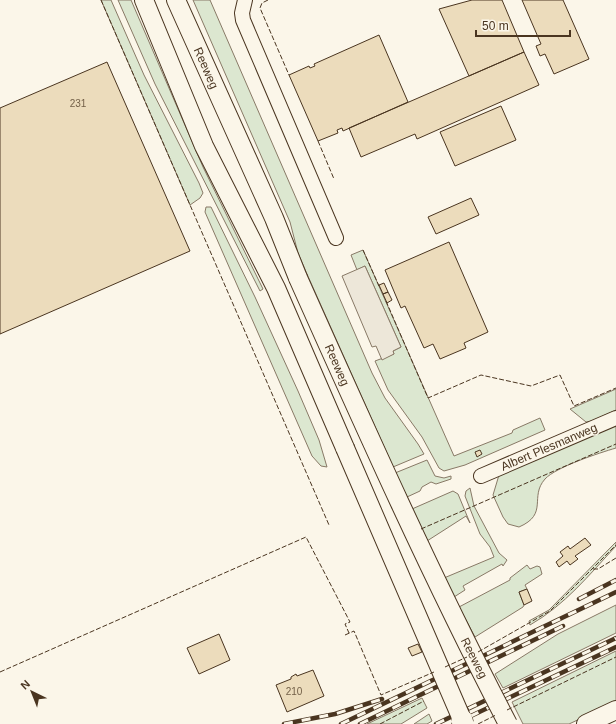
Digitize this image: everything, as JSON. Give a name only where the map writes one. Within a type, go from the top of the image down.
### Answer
[{"type":"main road","points":[[144,0],[204,146],[276,288],[372,508],[463,723]]},
{"type":"main road","name":"Reeweg","points":[[176,0],[274,218],[298,278],[393,491],[465,640],[508,724]]},
{"type":"main road","points":[[586,724],[616,710]]},
{"type":"street","points":[[243,7],[336,238]]},
{"type":"street","name":"Albert Plesmanweg","points":[[481,476],[616,418]]},
{"type":"green space","points":[[101,0],[111,0],[144,75],[199,183],[203,193],[200,198],[190,205]]},
{"type":"green space","points":[[118,0],[131,0],[203,167],[263,289],[260,291],[155,84]]},
{"type":"green space","points":[[193,0],[210,0],[372,373],[385,398],[424,454],[393,467],[298,253],[290,222]]},
{"type":"green space","points":[[206,207],[211,207],[255,297],[319,440],[327,467],[321,466],[312,456],[205,212]]},
{"type":"green space","points":[[363,250],[454,456],[512,433],[513,430],[540,418],[545,430],[465,465],[444,471],[439,468],[422,437],[388,390],[375,361],[394,354],[393,351],[401,347],[365,266],[357,270],[351,255]]},
{"type":"green space","points":[[616,389],[616,410],[592,421],[586,422],[570,409]]},
{"type":"green space","points":[[616,425],[616,448],[578,461],[551,474],[545,479],[538,492],[536,511],[533,517],[519,527],[508,524],[503,517],[493,495],[499,475]]},
{"type":"green space","points":[[427,460],[435,476],[444,478],[451,476],[451,479],[436,484],[431,482],[422,487],[420,491],[407,497],[395,473]]},
{"type":"green space","points":[[470,488],[474,506],[499,553],[507,560],[503,566],[502,564],[463,586],[465,590],[454,597],[444,578],[494,557],[490,547],[480,534],[465,496],[466,491]]},
{"type":"green space","points":[[453,491],[458,494],[470,523],[466,516],[427,541],[412,509]]},
{"type":"green space","points":[[616,542],[616,546],[576,589],[543,617],[530,625],[529,621],[549,610]]},
{"type":"green space","points":[[527,565],[530,569],[537,566],[540,567],[542,574],[525,585],[527,589],[519,592],[524,605],[523,607],[475,637],[459,607],[510,580],[510,578]]},
{"type":"green space","points":[[616,605],[616,633],[503,688],[495,674],[558,634]]},
{"type":"green space","points":[[616,651],[616,702],[569,724],[523,724],[512,702]]},
{"type":"green space","points":[[422,698],[427,708],[401,724],[367,724]]},
{"type":"green space","points":[[429,714],[432,721],[427,724],[414,724]]},
{"type":"shaded area","points":[[365,266],[401,347],[393,351],[394,354],[382,360],[376,346],[372,347],[342,276]]},
{"type":"building","points":[[472,0],[502,0],[524,52],[469,76],[439,9]]},
{"type":"building","points":[[522,0],[563,0],[589,59],[554,74],[545,54],[540,56],[536,46],[541,44]]},
{"type":"building","points":[[379,35],[408,102],[343,131],[342,128],[337,130],[338,133],[318,141],[289,75],[309,66],[310,68],[315,66],[314,64]]},
{"type":"building","points":[[524,52],[539,85],[417,139],[415,134],[361,157],[349,128]]},
{"type":"building","points":[[107,62],[190,251],[0,334],[0,108]]},
{"type":"building","points":[[501,106],[516,140],[455,166],[440,132]]},
{"type":"building","points":[[471,198],[479,215],[436,234],[428,217]]},
{"type":"building","points":[[449,242],[488,332],[464,343],[466,348],[440,359],[433,344],[424,348],[405,306],[401,308],[385,270]]},
{"type":"building","points":[[384,283],[388,292],[383,294],[379,285]]},
{"type":"building","points":[[388,292],[392,300],[387,303],[383,294]]},
{"type":"building","points":[[480,450],[482,454],[477,457],[475,452]]},
{"type":"building","points":[[585,538],[591,545],[575,556],[578,559],[570,565],[567,561],[559,567],[556,562],[563,556],[560,552],[568,546],[570,549]]},
{"type":"building","points":[[527,589],[532,601],[524,605],[519,592]]},
{"type":"building","points":[[219,634],[230,660],[199,674],[187,648]]},
{"type":"building","points":[[418,644],[422,652],[412,656],[408,648]]},
{"type":"building","points":[[313,670],[324,696],[287,712],[276,685],[291,679],[291,677],[296,674],[297,676]]},
{"type":"railway","points":[[579,599],[616,580]]},
{"type":"railway","points":[[341,724],[616,592]]},
{"type":"railway","points":[[360,724],[563,626]]},
{"type":"railway","points":[[436,724],[616,638]]},
{"type":"railway","points":[[454,724],[616,647]]},
{"type":"railway","points":[[284,724],[335,714],[382,699]]},
{"type":"fence","points":[[101,0],[329,525]]},
{"type":"fence","points":[[268,0],[262,3],[260,8],[289,75]]},
{"type":"fence","points":[[318,141],[334,179]]},
{"type":"fence","points":[[363,250],[379,286]]},
{"type":"fence","points":[[386,301],[428,398],[481,375],[531,386],[560,375],[574,406],[616,388]]},
{"type":"fence","points":[[421,529],[616,444]]},
{"type":"fence","points":[[0,672],[306,537],[350,622],[345,624],[349,633]]},
{"type":"fence","points":[[478,652],[550,611],[616,545]]},
{"type":"fence","points":[[593,569],[598,569],[616,558]]},
{"type":"fence","points":[[345,635],[354,631],[381,695],[434,672]]},
{"type":"fence","points":[[445,667],[467,657]]},
{"type":"fence","points":[[507,710],[616,657]]},
{"type":"fence","points":[[380,724],[424,701]]},
{"type":"fence","points":[[478,724],[496,715]]}]
